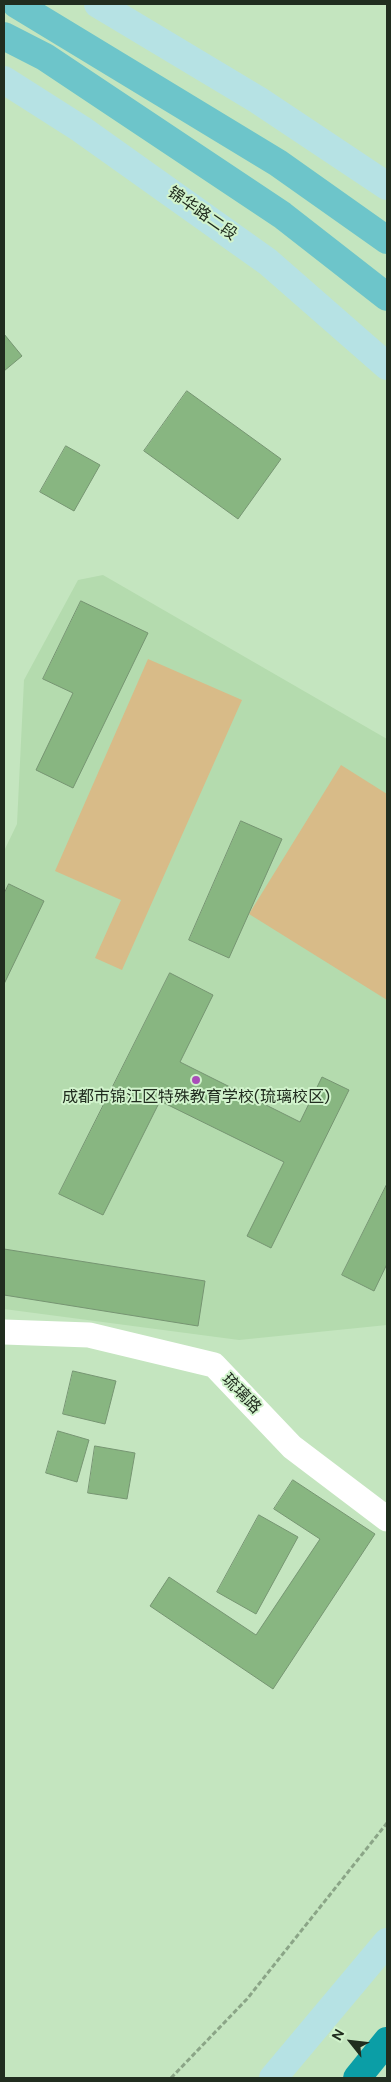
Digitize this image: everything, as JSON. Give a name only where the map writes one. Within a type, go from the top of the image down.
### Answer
[{"type":"highway","points":[[357,2078],[387,2041]]},
{"type":"main road","points":[[16,4],[278,163],[387,240]]},
{"type":"main road","points":[[98,4],[258,100],[387,186]]},
{"type":"main road","points":[[4,36],[45,57],[282,215],[387,297]]},
{"type":"main road","name":"锦华路二段","points":[[4,80],[81,129],[268,262],[387,366]]},
{"type":"main road","points":[[273,2078],[387,1942]]},
{"type":"street","name":"琉璃路","points":[[4,1332],[89,1335],[214,1366],[292,1447],[387,1519]]},
{"type":"path","points":[[171,2078],[247,1999],[387,1823]]},
{"type":"shaded area","name":"成都市锦江区特殊教育学校(琉璃校区)","points":[[103,575],[387,739],[387,1325],[239,1340],[4,1309],[4,851],[17,824],[24,680],[78,580]]},
{"type":"shaded area","points":[[148,659],[242,700],[122,970],[95,958],[121,900],[55,871]]},
{"type":"shaded area","points":[[341,765],[387,794],[387,1000],[249,914]]},
{"type":"building","points":[[4,334],[22,356],[4,371]]},
{"type":"building","points":[[187,391],[281,459],[238,519],[144,451]]},
{"type":"building","points":[[66,446],[100,465],[74,511],[40,492]]},
{"type":"building","points":[[81,601],[148,633],[73,788],[36,770],[73,693],[43,679]]},
{"type":"building","points":[[241,821],[282,839],[229,958],[189,940]]},
{"type":"building","points":[[9,884],[44,901],[4,984],[4,894]]},
{"type":"building","points":[[170,973],[213,995],[180,1062],[300,1122],[322,1077],[349,1090],[271,1248],[247,1236],[284,1162],[160,1101],[103,1215],[59,1194]]},
{"type":"building","points":[[387,1184],[387,1264],[374,1291],[342,1275]]},
{"type":"building","points":[[4,1249],[205,1281],[198,1326],[4,1295]]},
{"type":"building","points":[[73,1371],[116,1381],[105,1424],[63,1414]]},
{"type":"building","points":[[58,1431],[89,1440],[77,1482],[46,1473]]},
{"type":"building","points":[[95,1446],[135,1453],[127,1499],[88,1493]]},
{"type":"building","points":[[293,1480],[375,1534],[273,1689],[150,1606],[169,1577],[256,1635],[320,1539],[274,1509]]},
{"type":"building","points":[[259,1515],[298,1537],[256,1614],[217,1592]]},
{"type":"place","name":"成都市锦江区特殊教育学校(琉璃校区)","points":[[196,1080]]}]
